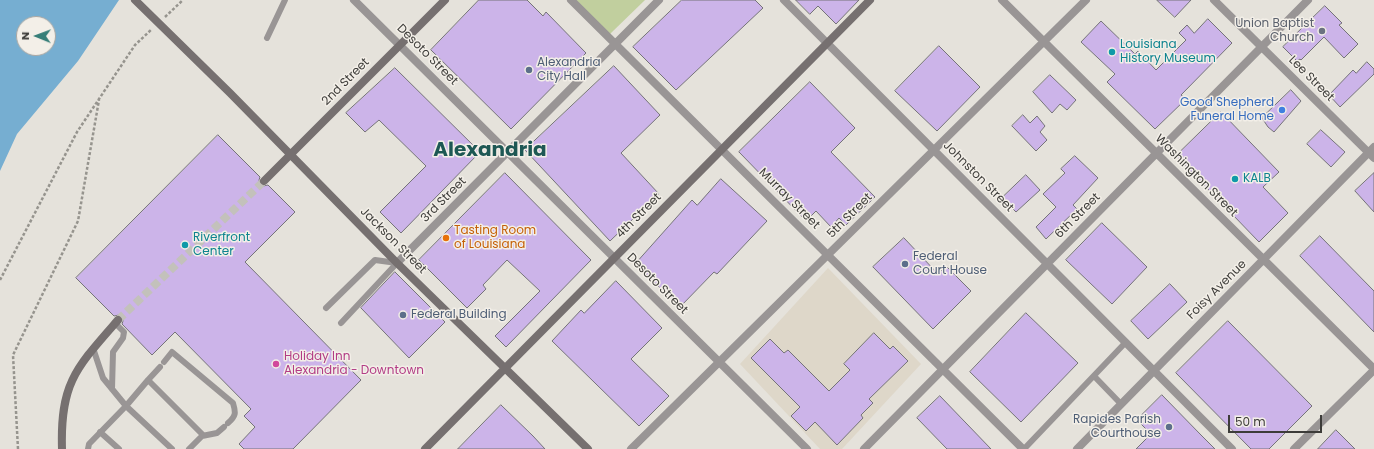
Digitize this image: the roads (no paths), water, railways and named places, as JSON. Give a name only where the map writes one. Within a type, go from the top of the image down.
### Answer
[{"type":"main road","name":"Jackson Street","points":[[135,0],[398,263],[588,449]]},
{"type":"main road","name":"2nd Street","points":[[264,181],[445,0]]},
{"type":"main road","name":"4th Street","points":[[425,449],[870,0]]},
{"type":"main road","points":[[62,449],[62,415],[66,395],[73,375],[93,348],[117,322]]},
{"type":"street","name":"Desoto Street","points":[[354,0],[807,449]]},
{"type":"street","name":"Murray Street","points":[[571,0],[1023,449]]},
{"type":"street","name":"3rd Street","points":[[398,263],[659,0]]},
{"type":"street","name":"Johnston Street","points":[[784,0],[1232,449]]},
{"type":"street","name":"Washington Street","points":[[1002,0],[1374,370]]},
{"type":"street","name":"5th Street","points":[[631,449],[1086,0]]},
{"type":"street","name":"Lee Street","points":[[1214,0],[1261,48],[1372,153]]},
{"type":"street","name":"6th Street","points":[[864,449],[1308,0]]},
{"type":"street","name":"Foisy Avenue","points":[[1077,449],[1263,260],[1372,153]]},
{"type":"street","points":[[1294,449],[1374,370]]},
{"type":"lane","points":[[267,38],[285,0]]},
{"type":"lane","points":[[326,308],[375,260],[398,263]]},
{"type":"lane","points":[[341,323],[398,263]]},
{"type":"lane","points":[[112,389],[113,352],[123,338],[124,332],[117,322]]},
{"type":"lane","points":[[1023,449],[1126,342]]},
{"type":"lane","points":[[93,348],[103,378],[126,406],[172,449]]},
{"type":"lane","points":[[88,449],[89,444],[126,406],[172,352],[233,403],[236,412],[234,418],[217,433],[202,436],[189,449]]},
{"type":"lane","points":[[1094,376],[1121,404]]},
{"type":"lane","points":[[148,380],[202,436]]},
{"type":"lane","points":[[100,432],[119,449]]},
{"type":"water","points":[[0,0],[119,0],[78,61],[17,134],[0,171]]},
{"type":"tunnel","points":[[118,320],[264,181]]},
{"type":"place","name":"Union Baptist Church","points":[[1322,31]]},
{"type":"place","name":"Louisiana History Museum","points":[[1112,52]]},
{"type":"place","name":"Alexandria City Hall","points":[[529,70]]},
{"type":"place","name":"Good Shepherd Funeral Home","points":[[1282,110]]},
{"type":"place","name":"KALB","points":[[1235,179]]},
{"type":"place","name":"Tasting Room of Louisiana","points":[[446,238]]},
{"type":"place","name":"Riverfront Center","points":[[185,245]]},
{"type":"place","name":"Federal Court House","points":[[905,264]]},
{"type":"place","name":"Federal Building","points":[[403,315]]},
{"type":"place","name":"Holiday Inn Alexandria - Downtown","points":[[276,364]]},
{"type":"place","name":"Rapides Parish Courthouse","points":[[1169,427]]},
{"type":"district","name":"Alexandria","points":[[490,151]]}]
